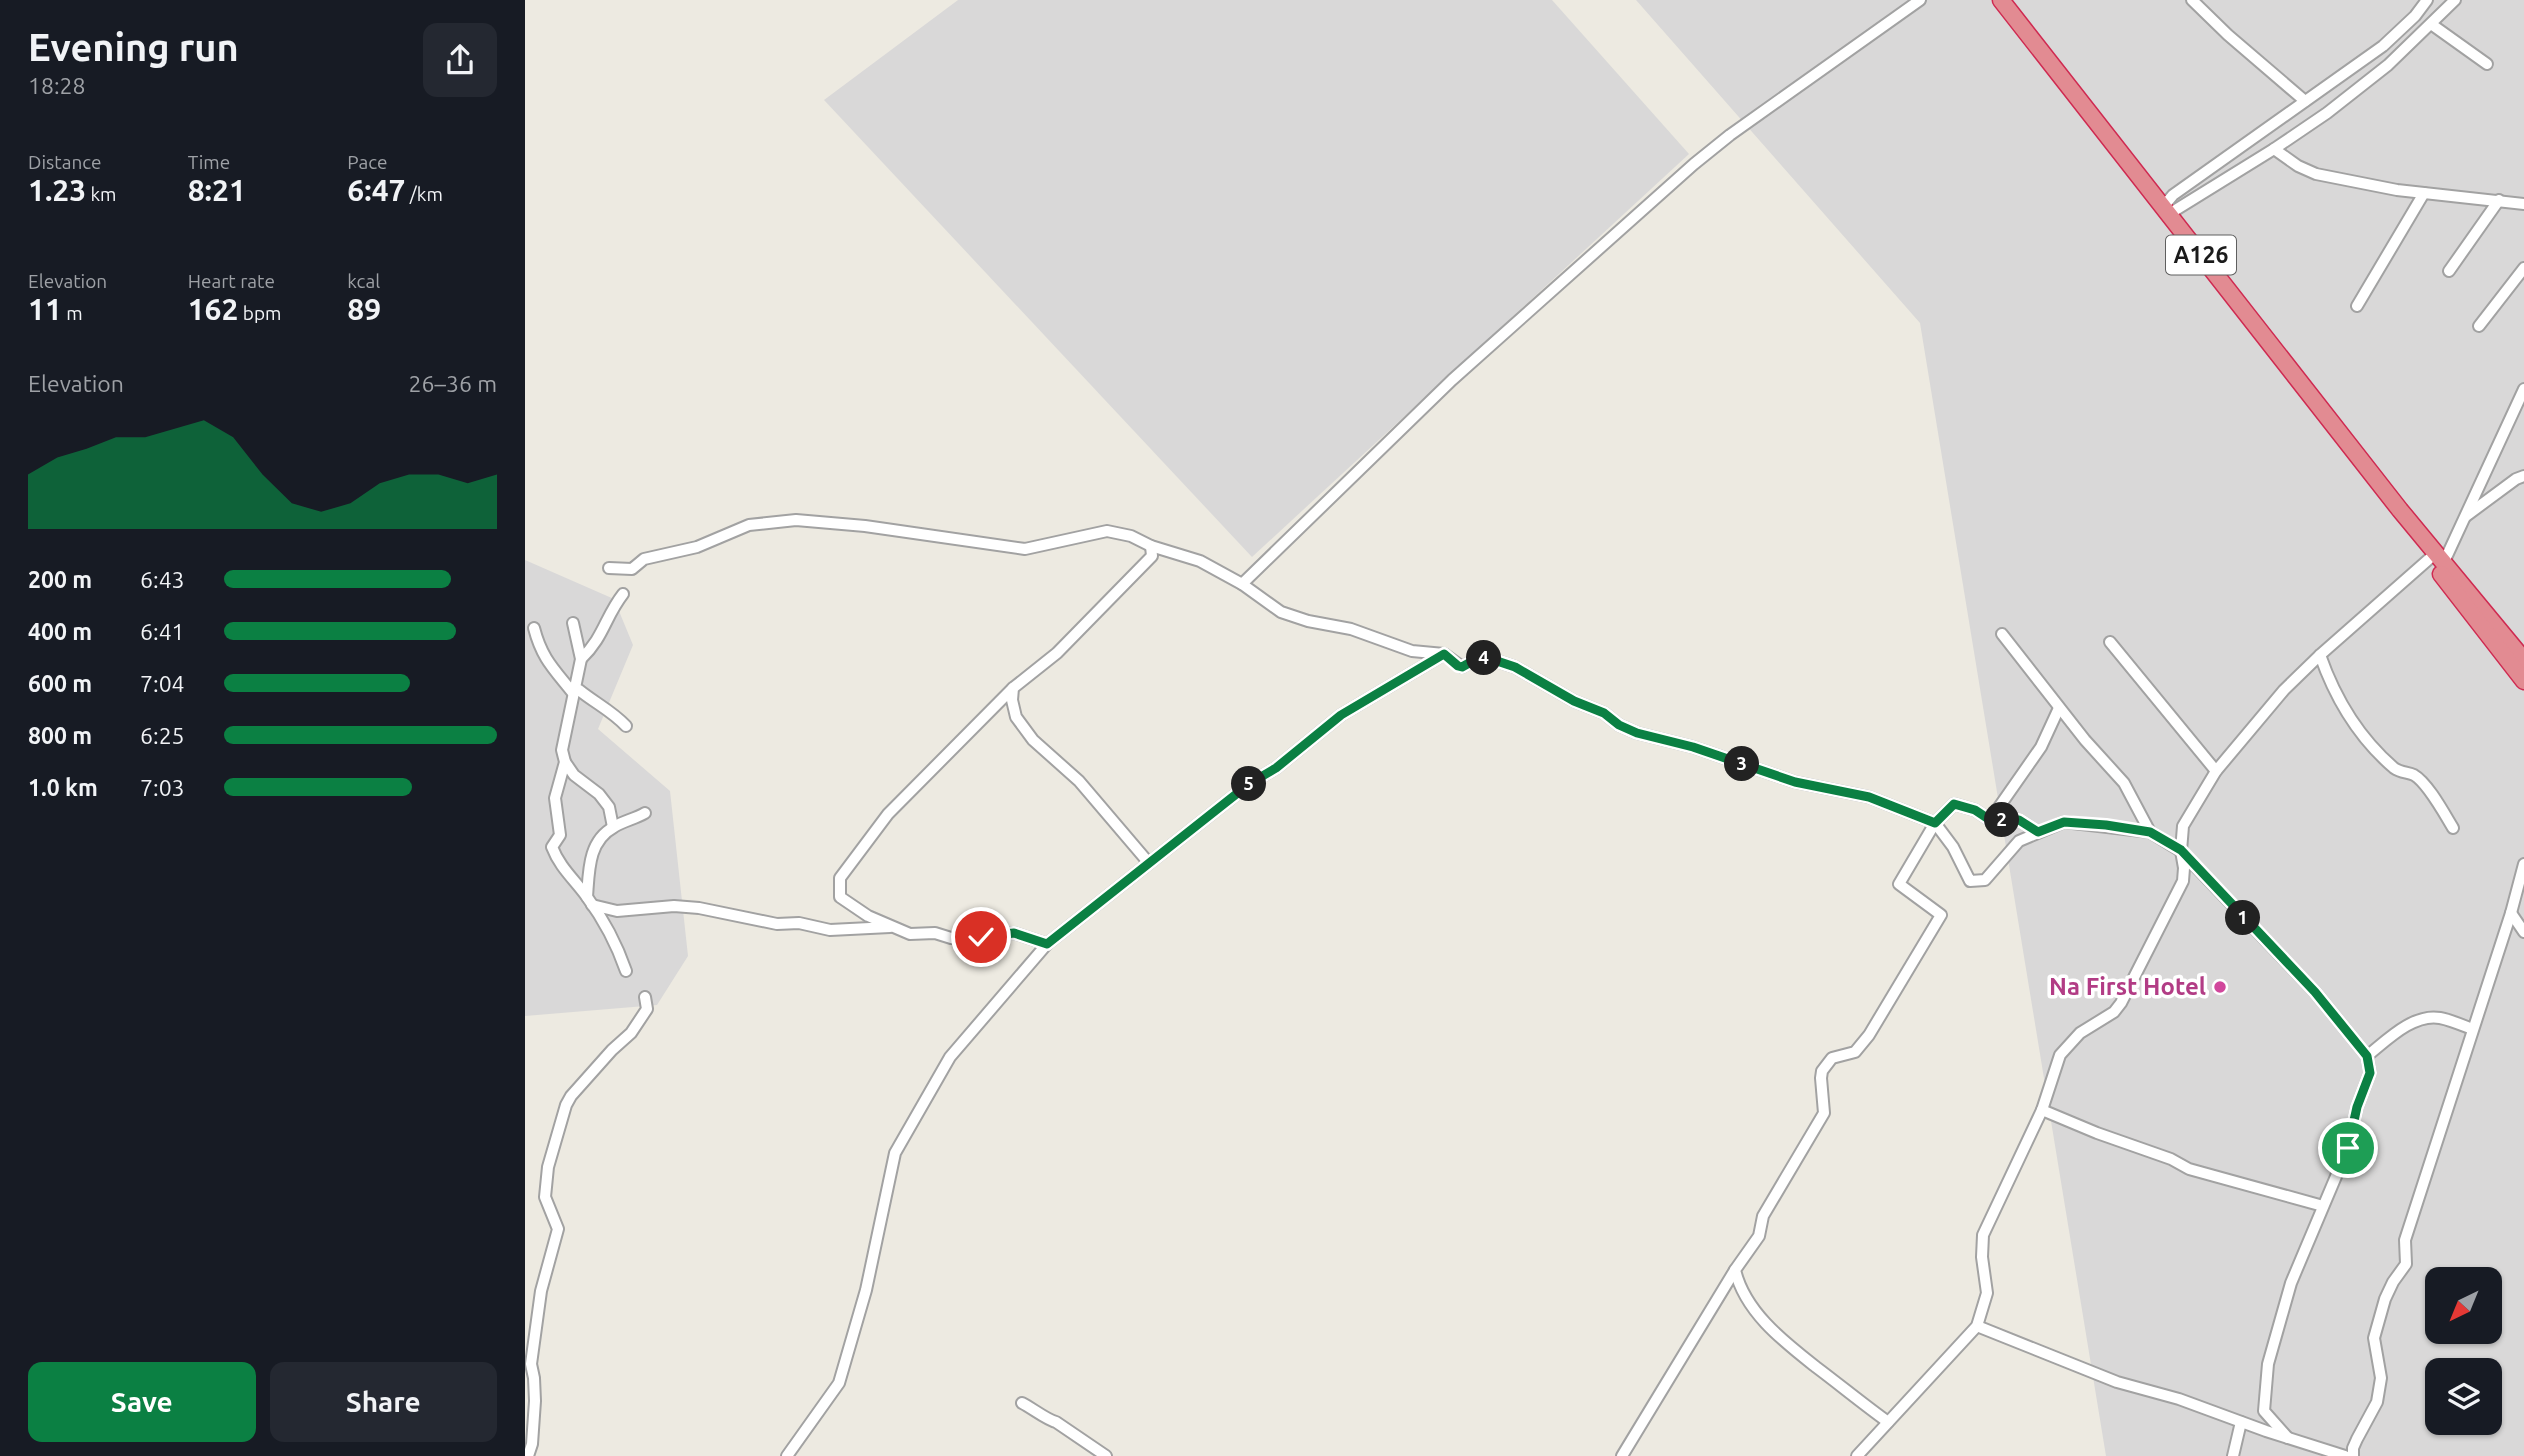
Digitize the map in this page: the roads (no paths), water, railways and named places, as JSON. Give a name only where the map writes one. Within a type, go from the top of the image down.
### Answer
[{"type":"highway","name":"A126","points":[[2001,0],[2400,510],[2411,532],[2524,660]]},
{"type":"highway","name":"A126","points":[[2436,560],[2524,681]]},
{"type":"street","points":[[1242,584],[1452,380],[1694,164],[1730,135],[1920,0]]},
{"type":"street","points":[[2192,0],[2228,35],[2305,101]]},
{"type":"street","points":[[2166,210],[2173,195],[2383,46],[2415,16],[2426,0]]},
{"type":"street","points":[[2166,210],[2274,149],[2327,113],[2388,65],[2455,0]]},
{"type":"street","points":[[2431,24],[2487,64]]},
{"type":"street","points":[[2274,149],[2298,166],[2316,174],[2397,190],[2524,204]]},
{"type":"street","points":[[2357,306],[2424,193]]},
{"type":"street","points":[[2449,271],[2499,200]]},
{"type":"street","points":[[2479,326],[2524,268]]},
{"type":"street","points":[[1857,1456],[1977,1326],[1987,1293],[1982,1257],[1983,1235],[2042,1110],[2060,1055],[2080,1032],[2114,1012],[2126,994],[2183,881],[2183,826],[2216,771],[2284,690],[2320,655],[2436,560],[2464,517],[2524,389]]},
{"type":"street","points":[[2464,517],[2524,476]]},
{"type":"street","points":[[609,568],[632,569],[644,559],[706,544],[749,525],[796,520],[865,526],[1025,549],[1107,531],[1131,536],[1151,546],[1200,561],[1242,584],[1282,611],[1308,621],[1351,629],[1412,652],[1444,654],[1462,667],[1478,658],[1488,658],[1515,667],[1637,733],[1693,747],[1795,782],[1869,797],[1935,823],[1953,847],[1970,881],[1985,880],[2019,841],[2064,822],[2150,832],[2181,850],[2315,992],[2367,1056],[2370,1073],[2357,1107],[2348,1148],[2291,1283],[2267,1364],[2264,1411],[2288,1438]]},
{"type":"street","points":[[1047,944],[1014,933],[951,938],[935,933],[910,934],[868,916],[840,897],[840,878],[897,803],[1013,688],[1057,653],[1133,577],[1152,556],[1151,546]]},
{"type":"street","points":[[581,659],[596,645],[609,615],[623,594]]},
{"type":"street","points":[[573,623],[581,659],[562,750],[565,762],[574,775],[599,794],[609,807],[613,827]]},
{"type":"street","points":[[534,628],[547,662],[573,693]]},
{"type":"street","points":[[2003,634],[2059,708],[2124,783],[2150,832]]},
{"type":"street","points":[[2110,642],[2216,771]]},
{"type":"street","points":[[787,1456],[839,1383],[866,1290],[895,1153],[950,1057],[1047,944],[1148,862],[1249,784],[1276,768],[1341,715],[1444,654]]},
{"type":"street","points":[[2320,655],[2339,701],[2367,741],[2396,770],[2413,775],[2422,783],[2453,828]]},
{"type":"street","points":[[1013,688],[1012,700],[1016,717],[1033,740],[1079,781],[1148,862]]},
{"type":"street","points":[[573,693],[579,690],[626,726]]},
{"type":"street","points":[[1990,820],[2041,747],[2059,708]]},
{"type":"street","points":[[565,762],[555,798],[560,835],[552,848],[566,873],[590,901],[618,948],[627,971]]},
{"type":"street","points":[[1622,1456],[1735,1270],[1759,1236],[1763,1216],[1824,1113],[1822,1071],[1832,1058],[1855,1052],[1869,1034],[1941,915],[1899,884],[1935,823],[1954,804],[1975,810],[1990,820],[2019,820],[2038,832]]},
{"type":"street","points":[[590,901],[591,855],[598,840],[613,827],[645,813]]},
{"type":"street","points":[[2353,1456],[2357,1439],[2377,1402],[2381,1378],[2374,1338],[2381,1312],[2393,1282],[2406,1264],[2405,1240],[2511,913],[2524,864]]},
{"type":"street","points":[[590,901],[617,911],[674,906],[699,908],[777,925],[799,923],[830,930],[892,926]]},
{"type":"street","points":[[2511,913],[2524,932]]},
{"type":"street","points":[[528,1456],[532,1444],[535,1401],[531,1364],[541,1291],[558,1229],[545,1198],[548,1167],[571,1096],[631,1033],[647,1009],[645,998]]},
{"type":"street","points":[[2367,1056],[2399,1030],[2419,1021],[2437,1017],[2472,1028]]},
{"type":"street","points":[[2042,1110],[2171,1159],[2189,1169],[2323,1206]]},
{"type":"street","points":[[1735,1270],[1739,1288],[1780,1339],[1888,1422]]},
{"type":"street","points":[[1977,1326],[2117,1382],[2179,1398],[2241,1422],[2345,1456]]},
{"type":"street","points":[[1022,1403],[1044,1414],[1106,1456]]},
{"type":"street","points":[[2233,1456],[2241,1422]]},
{"type":"place","name":"Na First Hotel","points":[[2220,987]]}]
